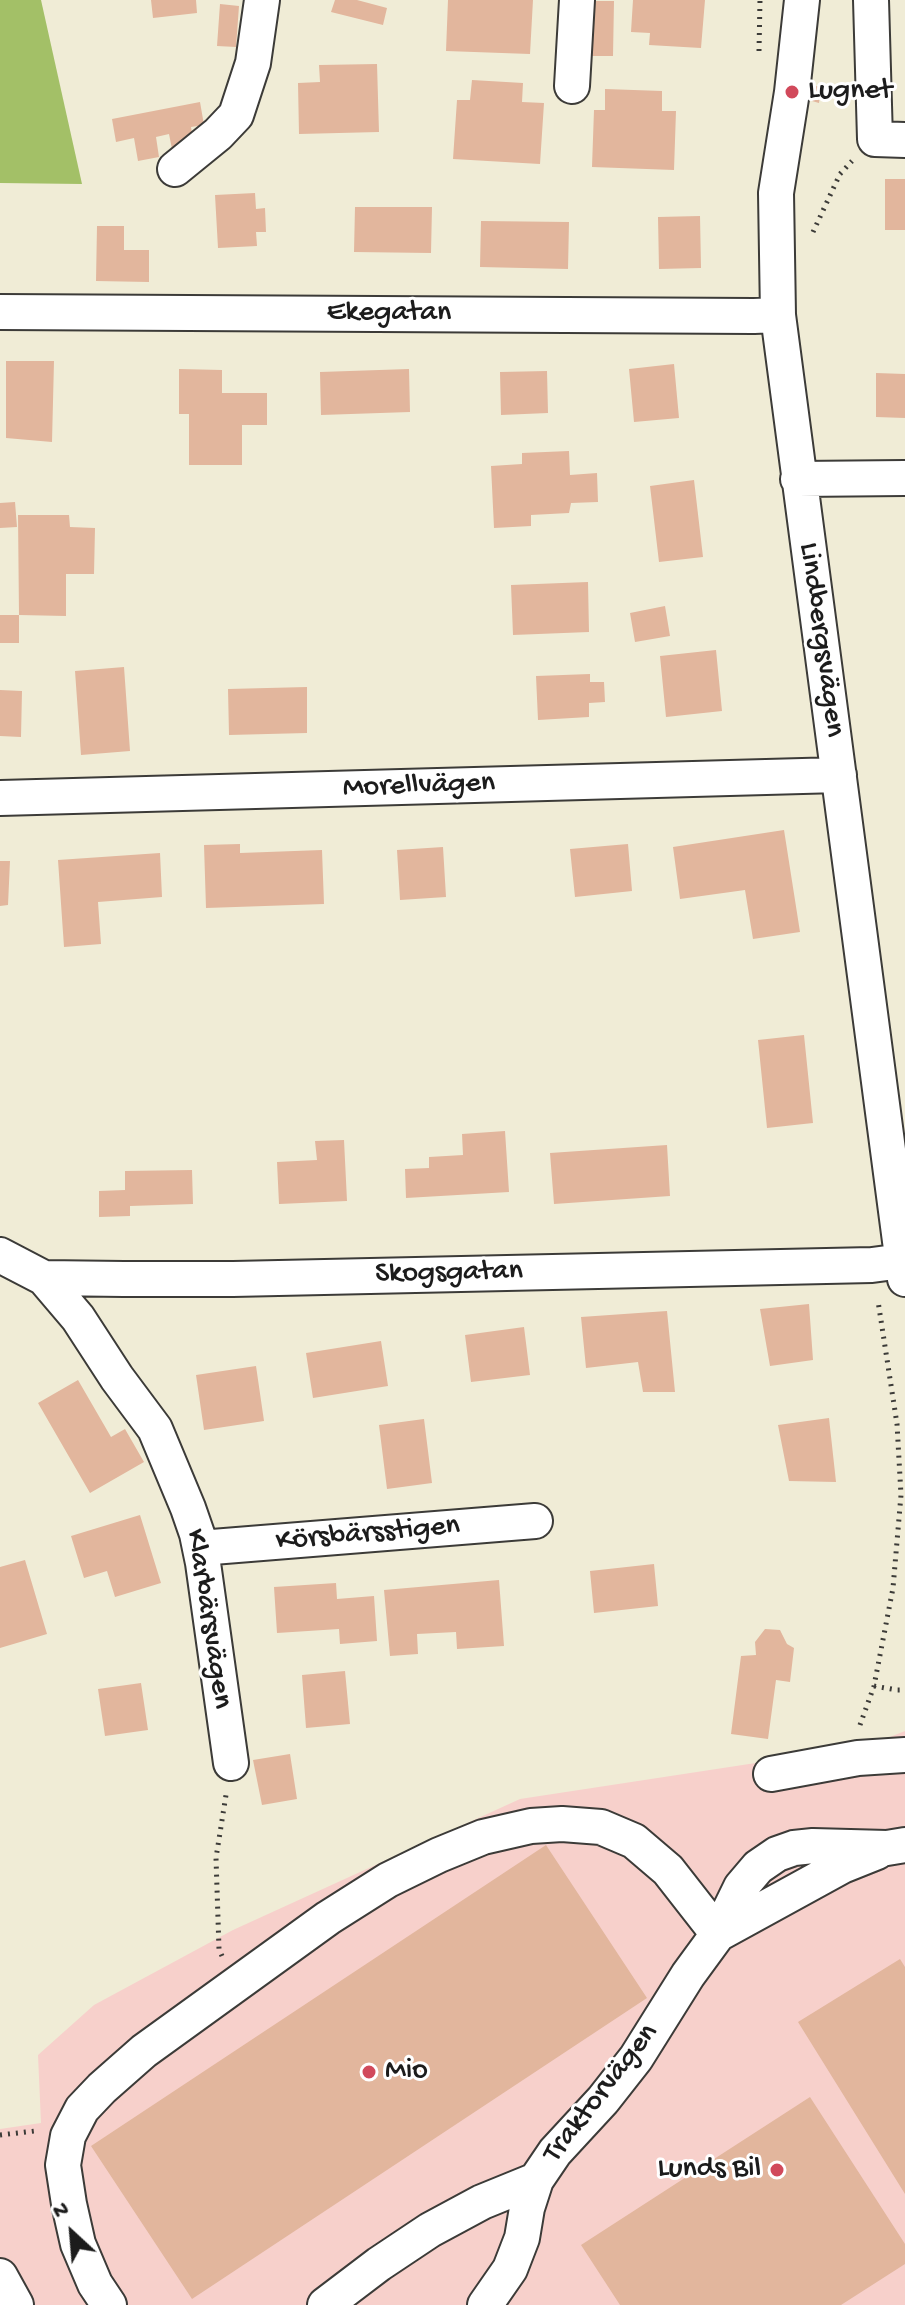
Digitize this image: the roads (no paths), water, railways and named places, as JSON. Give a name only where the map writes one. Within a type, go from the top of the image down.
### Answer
[{"type":"street","points":[[175,169],[236,115],[253,63],[262,0]]},
{"type":"street","points":[[572,86],[577,0]]},
{"type":"street","name":"Lindbergsvägen","points":[[802,0],[776,193],[778,315],[904,1270]]},
{"type":"street","points":[[871,0],[890,139]]},
{"type":"street","name":"Ekegatan","points":[[0,312],[778,315]]},
{"type":"street","points":[[798,479],[905,478]]},
{"type":"street","name":"Morellvägen","points":[[0,798],[839,775]]},
{"type":"street","name":"Skogsgatan","points":[[0,1255],[44,1278],[233,1279],[872,1265],[904,1270]]},
{"type":"street","name":"Klarbärsvägen","points":[[44,1278],[78,1318],[155,1429],[188,1508],[200,1548],[231,1763]]},
{"type":"street","name":"Körsbärsstigen","points":[[200,1548],[535,1521]]},
{"type":"street","points":[[771,1774],[858,1758],[905,1755]]},
{"type":"street","points":[[109,2305],[95,2284],[78,2244],[63,2165],[68,2136],[82,2109],[144,2051],[328,1918],[388,1880],[483,1837],[531,1826],[562,1824],[601,1827],[634,1841],[668,1870],[718,1934]]},
{"type":"street","name":"Traktorvägen","points":[[485,2305],[510,2269],[522,2238],[536,2180],[555,2152],[603,2100],[636,2058],[688,1975],[718,1934],[842,1866],[896,1847]]},
{"type":"street","points":[[325,2305],[430,2230],[482,2202],[536,2180]]},
{"type":"street","points":[[0,2276],[16,2305]]},
{"type":"place","name":"Lugnet","points":[[792,92]]},
{"type":"place","name":"Mio","points":[[369,2072]]},
{"type":"place","name":"Lunds Bil","points":[[777,2170]]}]
